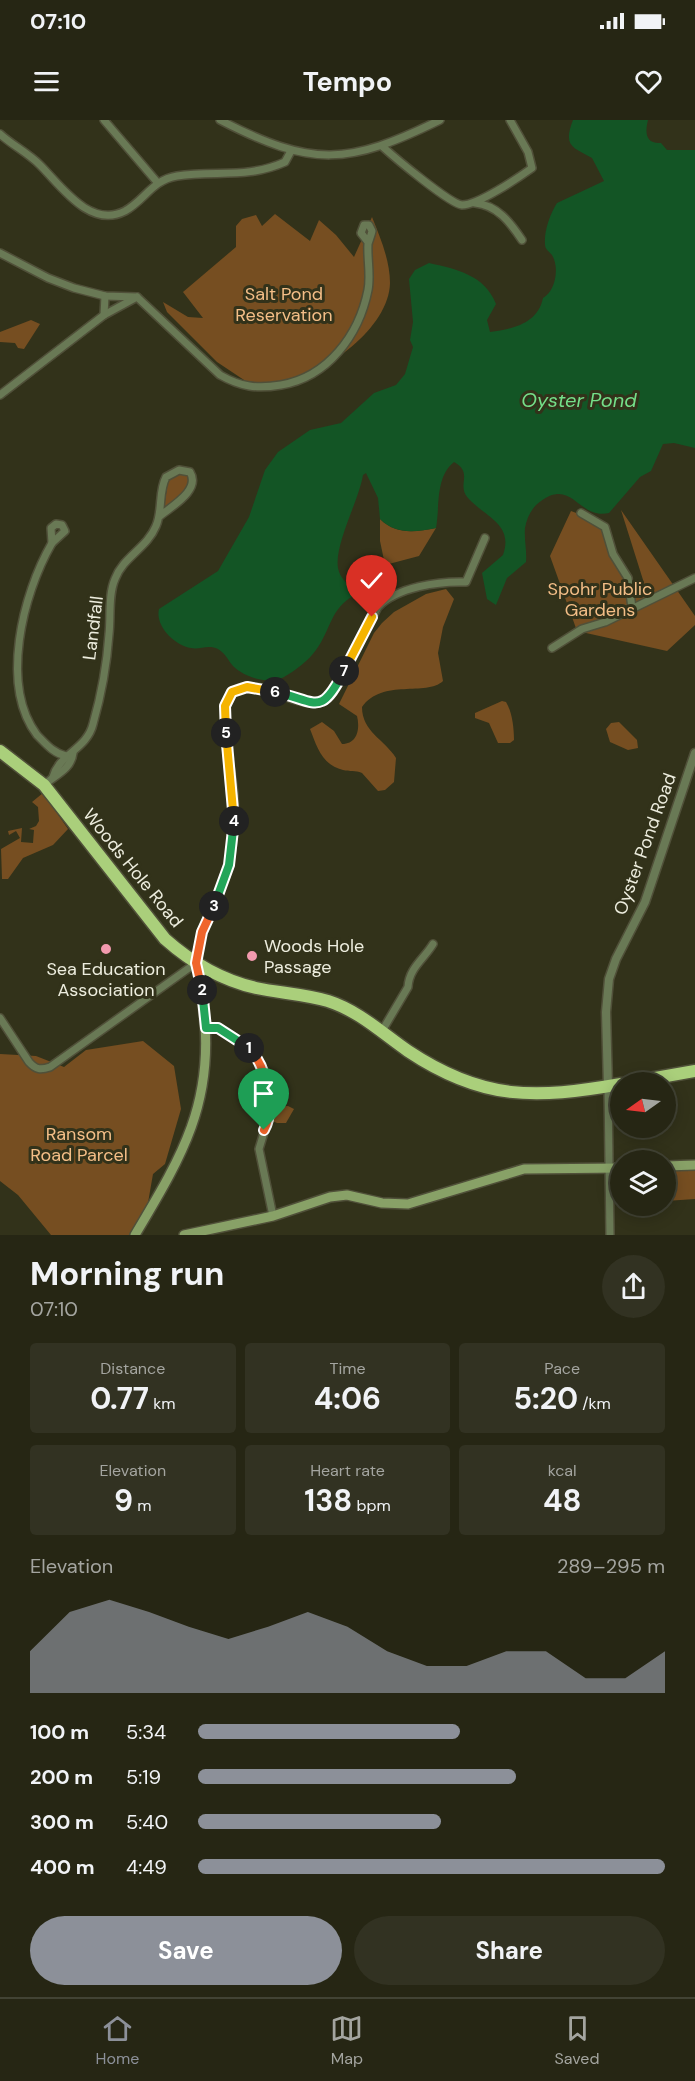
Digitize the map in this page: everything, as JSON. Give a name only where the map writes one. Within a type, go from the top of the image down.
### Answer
[{"type":"highway","name":"Woods Hole Road","points":[[0,752],[49,781],[165,939],[196,963],[216,974],[256,988],[328,1001],[357,1014],[442,1071],[469,1083],[502,1092],[553,1094],[608,1086]]},
{"type":"highway","points":[[676,1074],[695,1071]]},
{"type":"main road","points":[[135,1235],[174,1169],[191,1130],[204,1085],[207,1060],[206,1028],[201,976],[196,963]]},
{"type":"main road","points":[[676,1166],[695,1165]]},
{"type":"main road","points":[[184,1235],[273,1216],[338,1196],[397,1204],[419,1202],[524,1169],[609,1169]]},
{"type":"street","points":[[104,120],[157,182]]},
{"type":"street","points":[[220,120],[291,151],[336,155],[383,147],[440,120]]},
{"type":"street","points":[[383,147],[449,199],[463,205],[474,202],[532,168],[528,152],[510,120]]},
{"type":"street","points":[[0,134],[39,164],[72,200],[94,213],[117,215],[129,209],[157,182],[190,174],[254,173],[285,162],[291,151]]},
{"type":"street","points":[[474,202],[484,204],[497,212],[522,240]]},
{"type":"street","points":[[0,252],[48,278],[105,296],[137,297],[220,375],[235,384],[258,388],[291,384],[312,375],[340,351],[352,334],[368,288],[368,242]]},
{"type":"street","points":[[104,315],[105,296]]},
{"type":"street","points":[[0,395],[104,315],[137,297]]},
{"type":"street","name":"Landfall","points":[[49,781],[59,776],[72,759],[73,753],[84,742],[93,725],[108,644],[114,582],[124,564],[149,539],[160,516],[162,489],[166,477],[180,470],[190,472],[194,479],[192,487],[160,516]]},
{"type":"street","points":[[581,513],[605,527],[613,554],[628,578],[632,608]]},
{"type":"street","points":[[0,1018],[28,1062],[34,1068],[42,1070],[50,1067],[196,963],[202,932],[229,865],[234,829],[234,794],[224,711],[229,696],[235,690],[247,687],[285,694],[306,703],[324,700],[333,692],[372,617],[385,599],[400,592],[466,582],[485,538]]},
{"type":"street","points":[[52,543],[30,584],[19,616],[14,648],[13,683],[18,707],[29,727],[55,752],[66,756]]},
{"type":"street","points":[[552,648],[582,629],[605,622],[695,578]]},
{"type":"street","points":[[49,781],[66,756],[73,753]]},
{"type":"street","name":"Oyster Pond Road","points":[[608,1086],[606,1012],[609,979],[616,959],[645,902],[695,753]]},
{"type":"street","points":[[382,1031],[408,987],[416,965],[433,944]]},
{"type":"street","points":[[206,1028],[218,1028],[238,1040],[254,1053],[262,1068],[268,1119],[259,1149],[260,1164],[273,1216]]},
{"type":"street","points":[[608,1086],[610,1235]]},
{"type":"green space","name":"Salt Pond Reservation","points":[[275,214],[310,241],[319,220],[336,235],[354,257],[372,217],[386,257],[390,283],[387,300],[379,316],[367,332],[336,359],[301,377],[285,382],[253,386],[217,362],[167,312],[163,302],[188,317],[203,318],[183,292],[236,247],[236,226],[242,219],[256,215],[262,226]]},
{"type":"green space","points":[[31,320],[40,324],[24,349],[18,348],[15,343],[0,342],[0,332]]},
{"type":"green space","points":[[180,473],[190,476],[189,487],[164,509],[168,480]]},
{"type":"green space","name":"Spohr Public Gardens","points":[[621,510],[695,616],[695,625],[667,651],[577,631],[550,556],[571,511],[595,520],[608,535],[627,580],[644,583]]},
{"type":"green space","points":[[380,519],[399,530],[436,528],[419,556],[385,565],[380,541]]},
{"type":"green space","points":[[446,589],[454,599],[443,627],[438,653],[443,681],[436,686],[426,688],[381,693],[371,698],[362,707],[363,716],[370,729],[396,758],[394,782],[385,790],[378,791],[362,773],[336,768],[325,760],[310,729],[322,722],[334,731],[342,744],[355,738],[358,730],[357,716],[339,704],[374,633],[394,612],[426,594]]},
{"type":"green space","points":[[502,701],[506,702],[510,710],[514,730],[514,740],[510,743],[498,743],[489,723],[475,718],[475,713]]},
{"type":"green space","points":[[619,722],[637,740],[638,748],[628,750],[610,742],[606,729],[611,723]]},
{"type":"green space","points":[[43,793],[68,829],[53,845],[23,858],[8,879],[2,879],[1,849],[20,838],[16,831],[9,835],[8,831],[22,828],[21,842],[33,843],[34,830],[29,829],[36,826],[39,821],[38,807],[32,802]]},
{"type":"green space","name":"Ransom Road Parcel","points":[[143,1041],[174,1066],[181,1109],[165,1164],[153,1174],[145,1220],[135,1235],[51,1235],[18,1195],[0,1181],[0,1054],[36,1056],[64,1067],[86,1050]]},
{"type":"green space","points":[[288,1106],[294,1109],[286,1123],[270,1120],[270,1107]]},
{"type":"green space","points":[[695,1170],[695,1199],[676,1200],[676,1171]]},
{"type":"water","name":"Oyster Pond","points":[[573,120],[648,120],[647,136],[652,142],[661,143],[667,150],[695,150],[695,448],[674,443],[663,444],[651,471],[640,477],[609,513],[598,514],[590,511],[561,494],[552,495],[538,503],[530,513],[525,528],[526,562],[507,578],[496,605],[487,599],[482,573],[503,555],[505,536],[496,522],[468,498],[464,488],[463,470],[460,466],[454,462],[444,476],[439,493],[436,528],[414,531],[393,528],[380,519],[378,498],[366,473],[363,475],[343,535],[338,558],[339,572],[355,595],[340,606],[316,650],[301,665],[278,679],[258,679],[238,670],[218,649],[191,648],[172,639],[160,622],[159,609],[218,571],[249,517],[265,470],[278,452],[310,430],[341,423],[374,393],[396,385],[405,374],[413,347],[410,340],[413,322],[409,279],[415,270],[429,263],[459,271],[485,286],[496,304],[487,320],[490,332],[516,327],[536,313],[543,298],[551,291],[555,279],[556,266],[552,255],[546,248],[545,239],[554,207],[557,203],[604,181],[592,158],[571,145],[569,135]]},
{"type":"place","name":"Sea Education Association","points":[[106,949]]},
{"type":"place","name":"Woods Hole Passage","points":[[252,956]]},
{"type":"route","points":[[264,1130],[268,1122],[268,1105],[260,1061],[246,1045],[238,1040],[218,1028],[206,1028],[201,976],[196,963],[202,932],[229,865],[234,829],[234,794],[225,706],[232,692],[247,687],[285,694],[311,704],[329,697],[372,617]]}]
